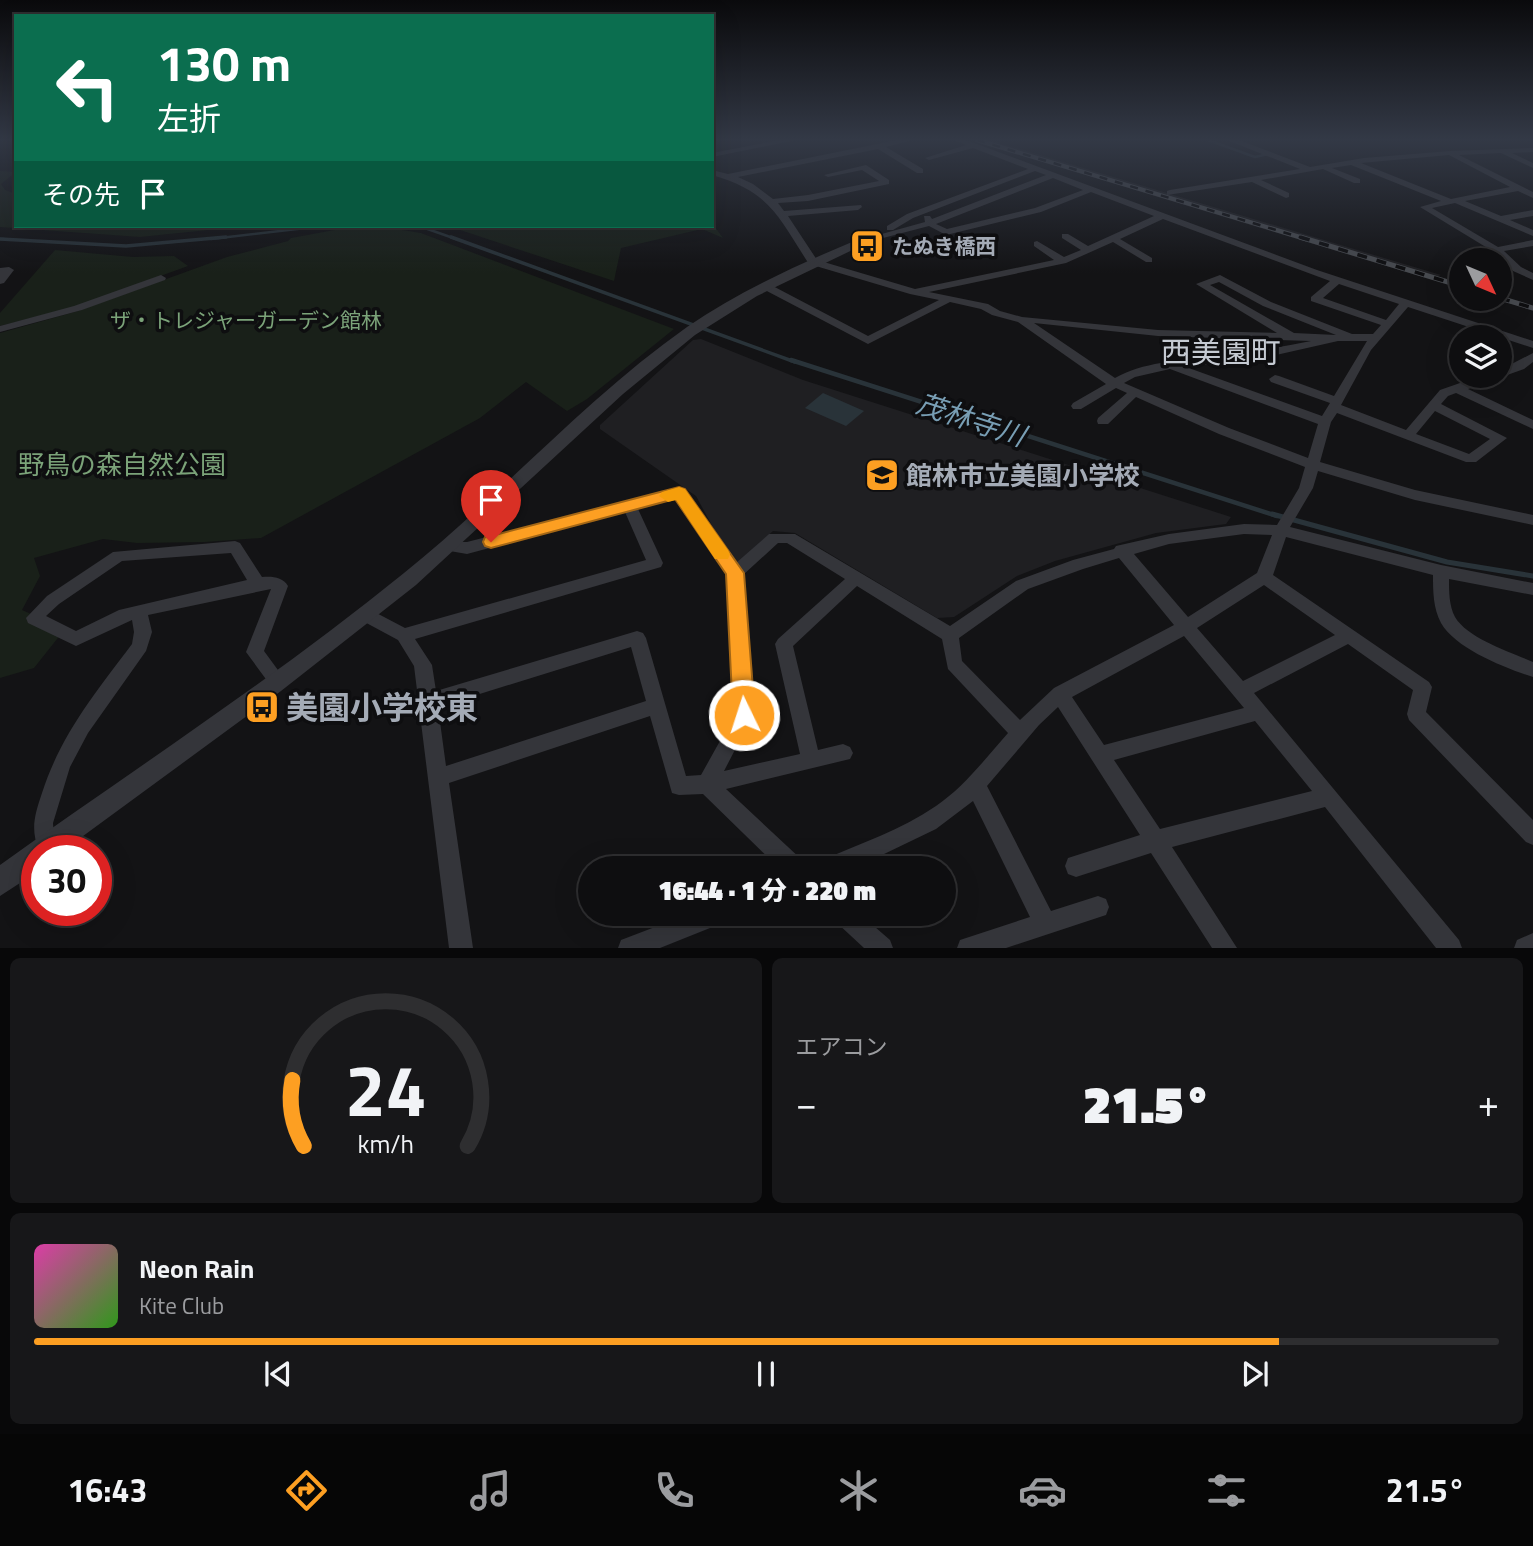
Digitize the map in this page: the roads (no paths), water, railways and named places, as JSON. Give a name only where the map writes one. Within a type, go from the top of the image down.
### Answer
[{"type":"street","points":[[745,184],[774,201],[813,262],[914,292],[984,306],[996,313],[1022,320],[1114,383],[1224,431],[1312,465],[1415,495],[1533,520]]},
{"type":"street","points":[[842,184],[849,189]]},
{"type":"street","points":[[774,201],[808,198],[871,184]]},
{"type":"street","points":[[65,835],[365,614],[449,546],[614,395],[698,327],[765,286],[813,262],[863,242],[922,211],[993,184]]},
{"type":"street","points":[[863,242],[930,223],[1031,184]]},
{"type":"street","points":[[1074,184],[1338,280],[1533,345]]},
{"type":"street","points":[[1170,193],[1227,184]]},
{"type":"street","points":[[1264,184],[1286,195]]},
{"type":"street","points":[[1411,184],[1533,233]]},
{"type":"street","points":[[1511,184],[1533,195]]},
{"type":"street","points":[[1493,248],[1424,207],[1518,188]]},
{"type":"street","points":[[922,211],[930,223],[946,232],[1038,209],[1090,190]]},
{"type":"street","points":[[784,214],[858,207]]},
{"type":"street","points":[[1442,219],[1483,212]]},
{"type":"street","points":[[1500,219],[1533,213]]},
{"type":"street","points":[[914,292],[1063,261],[1162,216]]},
{"type":"street","points":[[1065,236],[1088,250]]},
{"type":"street","points":[[1114,239],[1149,260]]},
{"type":"street","points":[[1507,248],[1533,243]]},
{"type":"street","points":[[1037,244],[1063,261]]},
{"type":"street","points":[[1512,265],[1533,277]]},
{"type":"street","points":[[0,271],[9,270],[0,281]]},
{"type":"street","points":[[0,329],[85,306],[161,278]]},
{"type":"street","points":[[1292,337],[1201,284],[1220,278],[1266,304],[1354,338]]},
{"type":"street","points":[[1338,280],[1315,299],[1388,324]]},
{"type":"street","points":[[765,286],[868,341],[948,299]]},
{"type":"street","points":[[856,856],[923,824],[954,805],[976,785],[1019,732],[1045,705],[1060,694],[1185,628],[1264,577],[1286,522],[1306,488],[1325,422],[1366,349],[1407,302]]},
{"type":"street","points":[[1022,320],[1019,319],[1158,333],[1377,337]]},
{"type":"street","points":[[1077,406],[1132,374],[1171,365],[1276,352],[1338,338]]},
{"type":"street","points":[[1512,368],[1533,357]]},
{"type":"street","points":[[1171,365],[1325,422]]},
{"type":"street","points":[[1275,379],[1471,459],[1500,438],[1433,405]]},
{"type":"street","points":[[1409,434],[1444,393],[1458,389],[1533,425]]},
{"type":"street","points":[[1103,421],[1135,392]]},
{"type":"street","points":[[449,546],[467,548],[630,508],[679,493],[735,573],[744,715],[707,784]]},
{"type":"street","points":[[404,635],[655,563],[630,508]]},
{"type":"street","points":[[950,635],[1023,585],[1121,550],[1169,539],[1286,522],[1441,571],[1533,589]]},
{"type":"street","points":[[735,573],[774,538],[790,538],[950,635]]},
{"type":"street","points":[[258,584],[234,547],[119,556],[53,600],[34,618],[76,639],[119,617],[139,611],[271,582],[280,586],[256,652],[277,681]]},
{"type":"street","points":[[1121,550],[1451,947]]},
{"type":"street","points":[[1441,571],[1442,596],[1450,624],[1474,643],[1533,670]]},
{"type":"street","points":[[1264,577],[1423,687],[1416,714],[1528,824]]},
{"type":"street","points":[[811,760],[784,644],[855,579]]},
{"type":"street","points":[[44,835],[43,823],[61,765],[81,727],[140,646],[143,632],[139,611]]},
{"type":"street","points":[[365,614],[404,635],[423,665],[430,701],[461,947]]},
{"type":"street","points":[[950,635],[954,664],[1019,732]]},
{"type":"street","points":[[1240,691],[1348,636]]},
{"type":"street","points":[[430,701],[637,638],[679,786],[707,784],[844,753]]},
{"type":"street","points":[[1060,694],[1226,947]]},
{"type":"street","points":[[440,777],[656,706]]},
{"type":"street","points":[[1101,755],[1258,712]]},
{"type":"street","points":[[707,784],[782,856]]},
{"type":"street","points":[[976,785],[1045,923]]},
{"type":"street","points":[[1076,866],[1158,840],[1328,797]]},
{"type":"street","points":[[0,882],[21,867]]},
{"type":"street","points":[[968,947],[1098,906]]},
{"type":"street","points":[[629,947],[686,926]]},
{"type":"street","points":[[858,926],[882,947]]},
{"type":"street","points":[[1525,947],[1533,945]]},
{"type":"waterway","name":"茂林寺川","points":[[211,239],[306,228]]},
{"type":"waterway","name":"茂林寺川","points":[[425,228],[456,239]]},
{"type":"waterway","name":"茂林寺川","points":[[4,239],[0,239],[126,246],[226,237]]},
{"type":"waterway","name":"茂林寺川","points":[[451,237],[795,362]]},
{"type":"waterway","name":"茂林寺川","points":[[791,360],[1277,516]]},
{"type":"waterway","name":"茂林寺川","points":[[1272,514],[1447,562],[1533,576]]},
{"type":"railway","points":[[1124,184],[1306,239]]},
{"type":"railway","points":[[1300,237],[1449,282]]},
{"type":"railway","points":[[1512,302],[1533,308]]},
{"type":"place","name":"たぬき橋西","points":[[867,246]]},
{"type":"place","name":"館林市立美園小学校","points":[[882,475]]},
{"type":"place","name":"美園小学校東","points":[[262,707]]},
{"type":"district","name":"西美園町","points":[[1221,352]]},
{"type":"park label","name":"ザ・トレジャーガーデン館林","points":[[246,320]]},
{"type":"park label","name":"野鳥の森自然公園","points":[[122,464]]}]
